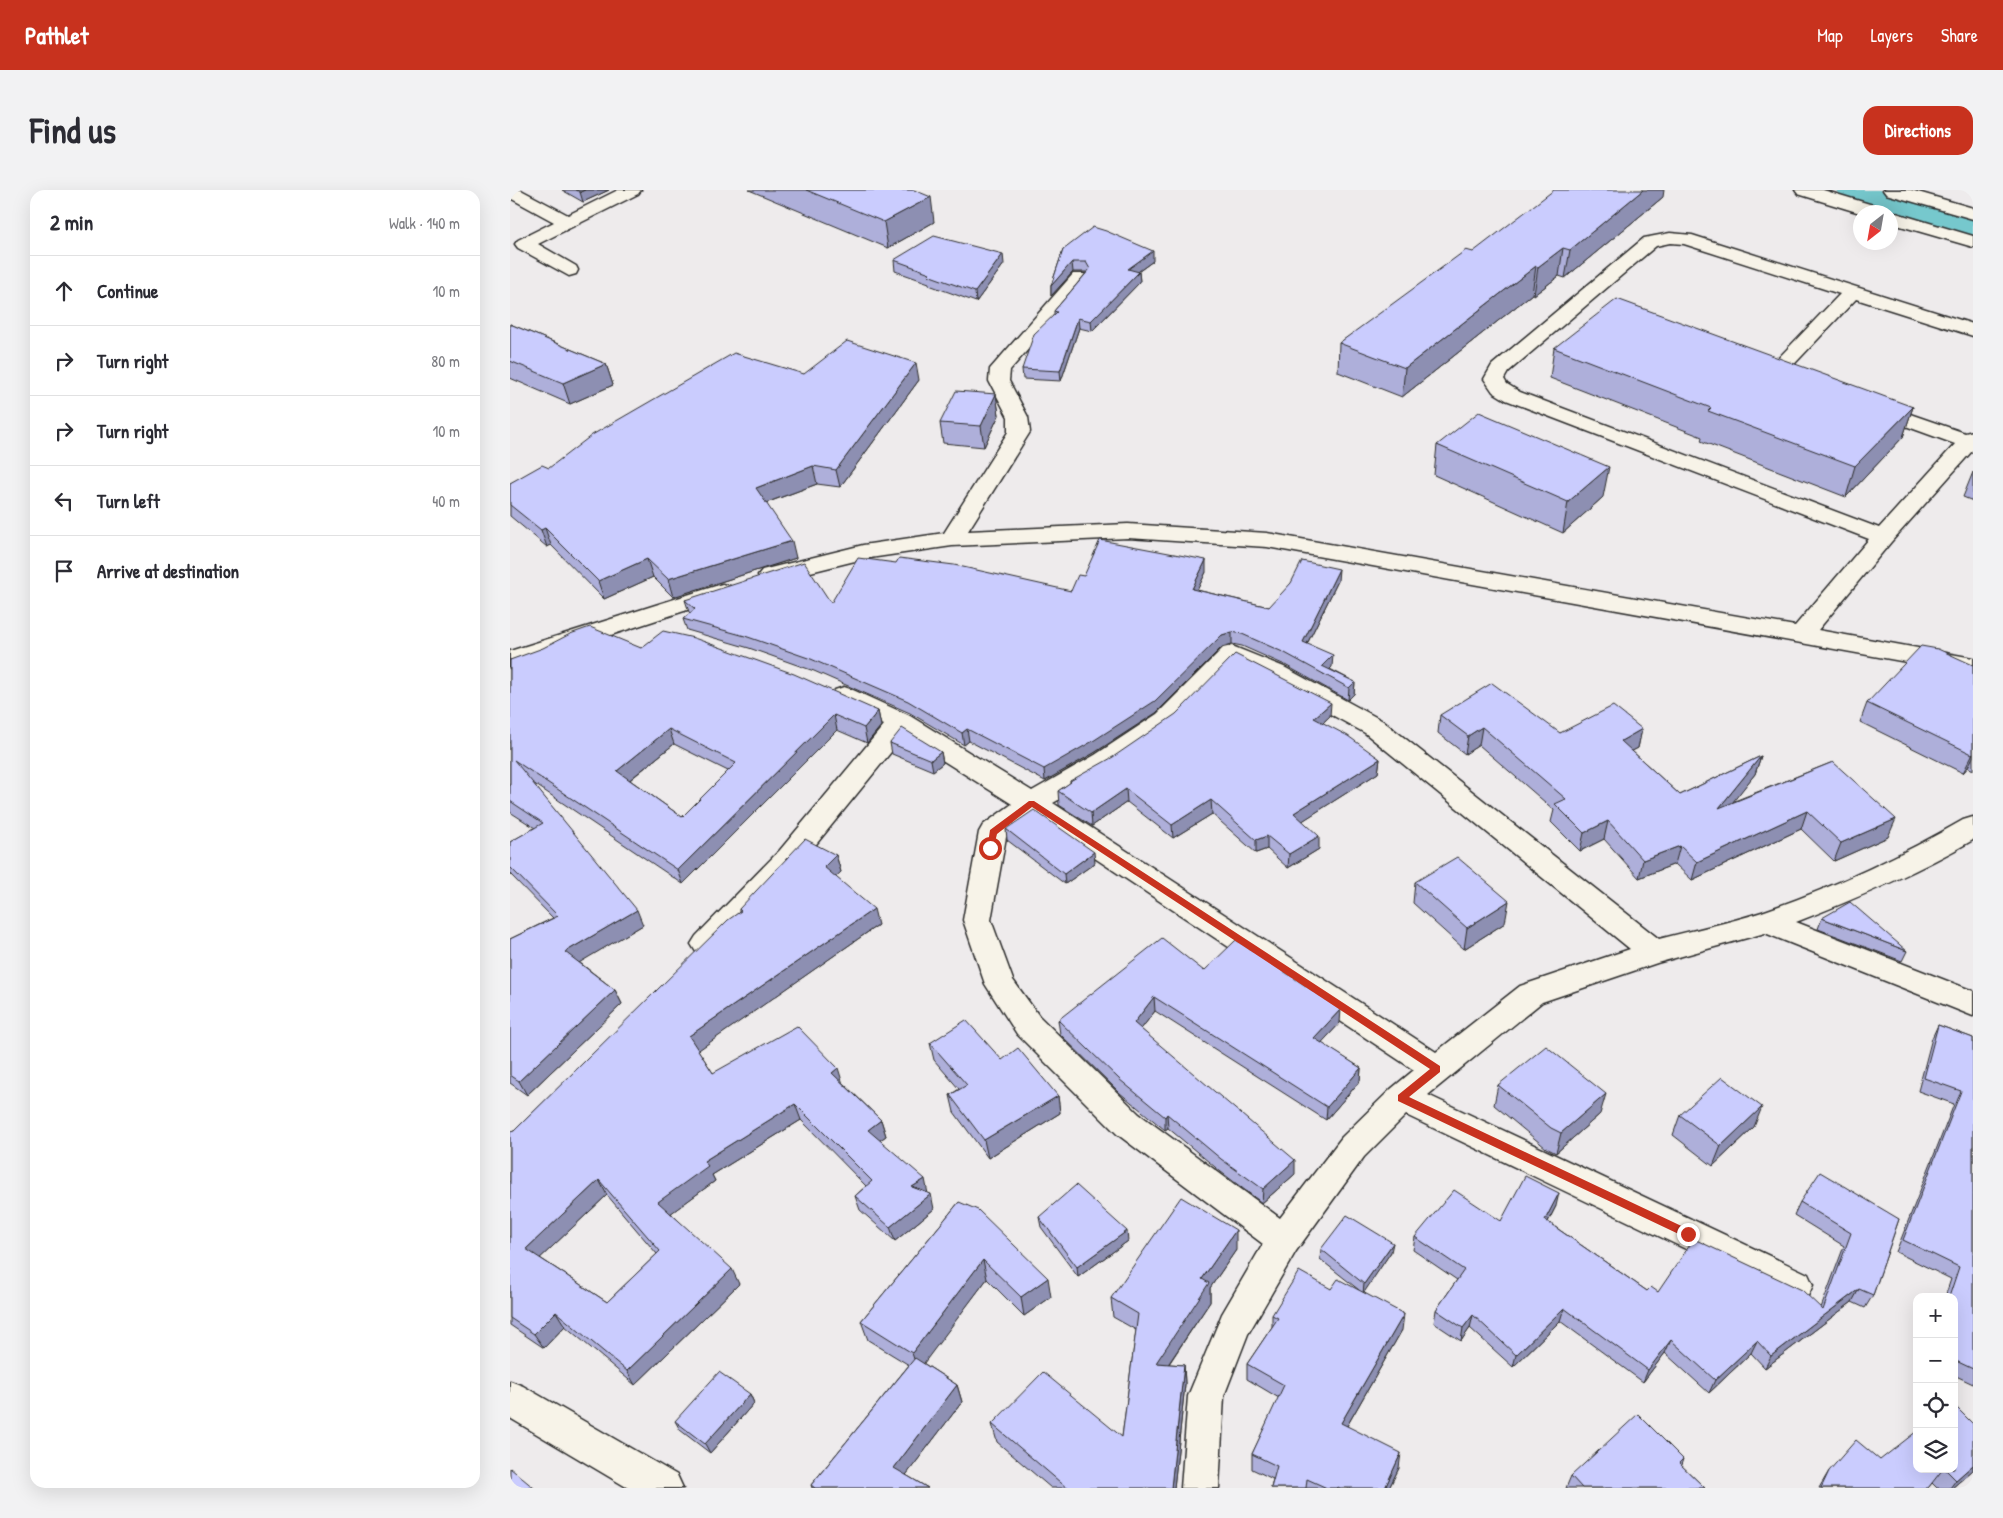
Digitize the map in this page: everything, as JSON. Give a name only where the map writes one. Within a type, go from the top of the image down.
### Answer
[{"type":"street","points":[[569,270],[524,244],[632,190]]},
{"type":"street","points":[[1804,190],[1854,205]]},
{"type":"street","points":[[1892,190],[1973,214]]},
{"type":"street","points":[[510,191],[568,222]]},
{"type":"street","points":[[1898,219],[1973,242]]},
{"type":"street","points":[[1883,537],[1513,396],[1500,388],[1494,379],[1499,369],[1587,306],[1650,242],[1670,238],[1686,239],[1973,330]]},
{"type":"street","points":[[952,539],[1019,432],[1018,417],[999,381],[1000,369],[1014,350],[1080,278]]},
{"type":"street","points":[[1775,373],[1852,292]]},
{"type":"street","points":[[1801,635],[1883,537],[1972,441],[1858,402]]},
{"type":"street","points":[[510,660],[792,568],[863,552],[952,539],[1128,531],[1267,540],[1973,666]]},
{"type":"street","points":[[621,625],[668,636]]},
{"type":"street","points":[[1284,1240],[1187,1170],[1128,1124],[1028,1024],[1000,984],[977,920],[993,832],[1032,803],[1104,762],[1166,720],[1232,654],[1276,673],[1374,727],[1654,952]]},
{"type":"street","points":[[825,688],[902,722],[1032,803],[1437,1069]]},
{"type":"street","points":[[689,961],[790,857],[902,722]]},
{"type":"street","points":[[1200,1488],[1206,1396],[1234,1326],[1284,1240],[1353,1147],[1402,1098],[1531,994],[1654,952],[1766,922],[1855,888],[1918,859],[1973,827]]},
{"type":"street","points":[[1766,922],[1973,1004]]},
{"type":"street","points":[[1402,1098],[1796,1285]]},
{"type":"street","points":[[510,1398],[664,1488]]},
{"type":"building","points":[[806,190],[914,190],[931,197],[884,222]]},
{"type":"building","points":[[1554,190],[1643,190],[1570,250],[1563,248],[1538,267],[1536,266],[1405,368],[1339,343],[1466,250],[1473,252]]},
{"type":"building","points":[[1093,227],[1153,251],[1128,269],[1139,272],[1091,321],[1078,318],[1060,371],[1022,369],[1034,334],[1057,312],[1054,311],[1090,269],[1086,262],[1072,262],[1051,286],[1063,250]]},
{"type":"building","points":[[934,236],[1003,254],[975,292],[894,260]]},
{"type":"building","points":[[1617,299],[1913,407],[1855,466],[1708,411],[1711,408],[1554,348]]},
{"type":"building","points":[[510,324],[606,364],[563,383],[510,361]]},
{"type":"building","points":[[847,341],[916,363],[836,470],[813,466],[756,488],[792,541],[668,579],[647,559],[598,581],[545,528],[541,530],[510,505],[510,483],[542,465],[549,468],[592,435],[734,353],[804,374]]},
{"type":"building","points":[[956,391],[996,394],[981,426],[940,423]]},
{"type":"building","points":[[1479,412],[1609,467],[1568,502],[1437,445]]},
{"type":"building","points":[[1100,540],[1206,560],[1192,589],[1269,607],[1291,583],[1302,561],[1339,569],[1303,642],[1333,655],[1322,666],[1355,682],[1349,688],[1285,653],[1242,634],[1232,632],[1222,635],[1155,701],[1093,741],[1044,769],[967,729],[962,733],[908,701],[811,659],[745,636],[683,619],[695,609],[685,600],[804,562],[831,603],[858,558],[896,563],[899,558],[954,565],[1071,591],[1078,575],[1084,576]]},
{"type":"building","points":[[590,627],[641,648],[663,631],[694,638],[794,674],[878,711],[864,728],[834,715],[678,870],[514,760],[637,910],[565,952],[615,990],[519,1081],[510,1075],[510,939],[558,916],[510,867],[510,842],[543,823],[510,801],[510,660],[543,648],[570,634]],"holes":[[[669,729],[736,763],[682,817],[617,771]]]},
{"type":"building","points":[[1921,646],[1938,649],[1973,665],[1972,754],[1867,703]]},
{"type":"building","points":[[1235,654],[1331,703],[1314,718],[1348,736],[1380,759],[1294,813],[1319,836],[1289,854],[1267,836],[1256,840],[1211,800],[1172,825],[1126,789],[1091,813],[1058,791],[1070,781],[1113,757],[1176,714]]},
{"type":"building","points":[[1492,683],[1560,733],[1613,706],[1642,729],[1621,741],[1680,795],[1761,756],[1719,808],[1833,762],[1896,819],[1841,843],[1807,811],[1697,862],[1680,846],[1643,860],[1608,821],[1584,833],[1555,804],[1566,799],[1482,727],[1468,736],[1440,715]]},
{"type":"building","points":[[902,728],[941,752],[931,760],[890,743]]},
{"type":"building","points":[[1034,810],[1094,852],[1064,874],[1006,829]]},
{"type":"building","points":[[805,839],[836,855],[824,867],[874,909],[689,1036],[713,1073],[797,1026],[838,1068],[832,1073],[881,1120],[868,1130],[925,1179],[912,1187],[931,1194],[890,1227],[855,1196],[872,1181],[795,1104],[704,1161],[708,1166],[658,1202],[732,1269],[627,1371],[556,1312],[534,1334],[510,1318],[510,1132],[514,1131],[728,920],[741,911],[739,909]],"holes":[[[599,1180],[660,1251],[607,1302],[526,1249]]]},
{"type":"building","points":[[1457,857],[1509,901],[1467,928],[1415,882]]},
{"type":"building","points":[[1850,902],[1907,951],[1822,918]]},
{"type":"building","points":[[1162,938],[1204,971],[1236,940],[1341,1009],[1314,1038],[1361,1068],[1327,1107],[1154,997],[1134,1023],[1295,1160],[1263,1189],[1221,1159],[1167,1114],[1165,1117],[1119,1079],[1058,1020]]},
{"type":"building","points":[[966,1020],[1002,1060],[1018,1048],[1058,1096],[984,1140],[950,1095],[967,1085],[930,1043]]},
{"type":"building","points":[[1938,1025],[1973,1038],[1973,1369],[1958,1362],[1958,1293],[1950,1293],[1959,1267],[1903,1240],[1961,1091],[1924,1078]]},
{"type":"building","points":[[1546,1046],[1606,1094],[1561,1133],[1551,1128],[1498,1085]]},
{"type":"building","points":[[1722,1077],[1762,1107],[1721,1146],[1680,1115]]},
{"type":"building","points":[[1820,1172],[1899,1219],[1873,1295],[1859,1289],[1771,1356],[1757,1341],[1715,1380],[1671,1340],[1648,1370],[1564,1308],[1516,1355],[1473,1315],[1463,1328],[1436,1310],[1464,1270],[1415,1237],[1454,1190],[1501,1221],[1525,1176],[1559,1193],[1545,1220],[1647,1291],[1651,1287],[1658,1292],[1694,1239],[1802,1290],[1823,1310],[1851,1233],[1800,1202]]},
{"type":"building","points":[[1076,1185],[1127,1231],[1077,1267],[1039,1217]]},
{"type":"building","points":[[1181,1197],[1236,1230],[1202,1279],[1209,1283],[1156,1363],[1184,1365],[1171,1488],[1067,1488],[992,1424],[1043,1372],[1122,1437],[1138,1314],[1111,1298]]},
{"type":"building","points":[[959,1202],[978,1210],[1048,1278],[1021,1297],[983,1260],[912,1353],[861,1321]]},
{"type":"building","points":[[1347,1215],[1393,1243],[1364,1284],[1321,1249]]},
{"type":"building","points":[[1299,1271],[1331,1289],[1338,1279],[1404,1314],[1341,1423],[1401,1453],[1385,1488],[1327,1488],[1307,1479],[1306,1488],[1271,1488],[1277,1466],[1252,1454],[1284,1385],[1247,1364],[1278,1318],[1272,1315]]},
{"type":"building","points":[[915,1358],[957,1385],[894,1468],[928,1488],[815,1488],[811,1485]]},
{"type":"building","points":[[719,1372],[750,1394],[705,1444],[675,1421]]},
{"type":"building","points":[[1958,1409],[1973,1424],[1973,1465],[1956,1480],[1949,1473],[1958,1473]]},
{"type":"building","points":[[1638,1414],[1683,1459],[1679,1463],[1705,1488],[1582,1488],[1571,1476]]},
{"type":"building","points":[[1913,1434],[1913,1473],[1940,1473],[1928,1488],[1821,1488],[1829,1471],[1856,1440],[1880,1460]]},
{"type":"building","points":[[510,1468],[534,1488],[510,1488]]},
{"type":"waterway","points":[[1850,190],[1973,227]]},
{"type":"route","points":[[990,848],[993,832],[1032,803],[1437,1069],[1402,1098],[1688,1234]]}]
